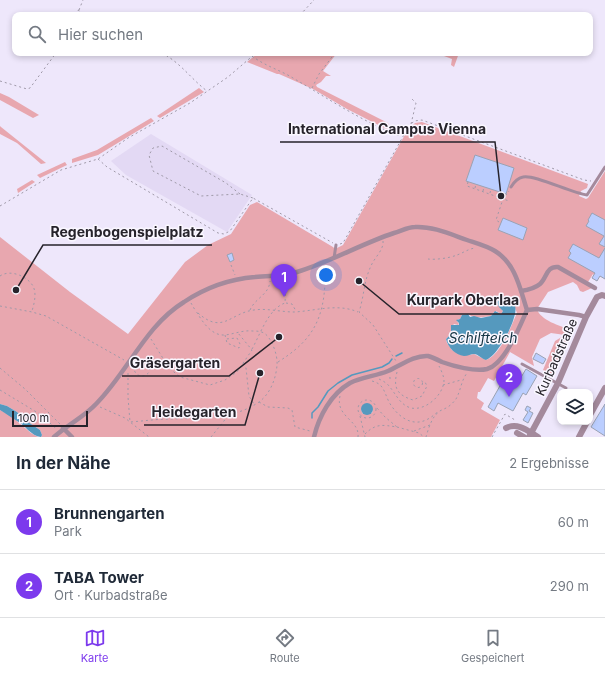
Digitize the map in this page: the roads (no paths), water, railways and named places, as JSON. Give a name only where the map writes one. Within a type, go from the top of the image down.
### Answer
[{"type":"street","points":[[54,437],[63,428],[96,405],[119,377],[149,335],[165,317],[189,299],[219,285],[236,280],[256,277],[284,276],[323,263],[382,237],[414,227],[438,230],[486,247],[496,251],[508,262],[517,278],[527,310],[506,354],[495,364],[487,369],[477,370],[453,366],[428,356],[419,357],[388,371],[350,383],[334,396],[323,411],[314,434]]},
{"type":"street","points":[[521,291],[532,290],[540,284],[550,268],[554,266],[558,266],[595,288]]},
{"type":"street","name":"Kurbadstraße","points":[[530,435],[558,383],[586,317],[597,297],[602,295],[605,296]]},
{"type":"street","points":[[527,310],[537,309],[586,317]]},
{"type":"street","points":[[593,410],[605,388]]},
{"type":"street","points":[[506,428],[512,425],[517,426],[530,435],[538,437]]},
{"type":"street","points":[[580,437],[586,425]]},
{"type":"street","points":[[63,428],[72,437]]},
{"type":"street","points":[[517,433],[524,437]]},
{"type":"lane","points":[[511,187],[518,179],[528,177],[586,195],[605,167]]},
{"type":"lane","points":[[334,258],[336,245]]},
{"type":"lane","points":[[522,364],[566,388]]},
{"type":"water","name":"Schilfteich","points":[[500,299],[506,304],[515,306],[514,319],[502,344],[491,357],[486,360],[476,354],[465,356],[452,350],[446,339],[451,334],[451,325],[459,325],[456,320],[460,319],[462,315],[468,314],[470,317],[474,316],[481,318],[491,316],[495,311],[501,314],[503,311],[497,302]]},
{"type":"water","points":[[367,403],[371,405],[373,409],[371,413],[367,415],[363,413],[361,409],[363,405]]},
{"type":"water","points":[[0,404],[17,412],[25,420],[40,430],[42,435],[41,437],[34,435],[20,423],[0,410]]},
{"type":"waterway","points":[[396,356],[402,353]]},
{"type":"waterway","points":[[312,418],[312,413],[318,407],[328,391],[338,383],[352,375],[382,367],[389,363],[392,359]]},
{"type":"place","name":"International Campus Vienna","points":[[501,196]]},
{"type":"place","name":"Kurpark Oberlaa","points":[[359,281]]},
{"type":"place","name":"Regenbogenspielplatz","points":[[16,290]]},
{"type":"place","name":"Brunnengarten","points":[[284,297]]},
{"type":"place","name":"Gräsergarten","points":[[279,337]]},
{"type":"place","name":"Heidegarten","points":[[260,373]]},
{"type":"place","name":"TABA Tower","points":[[509,397]]}]
